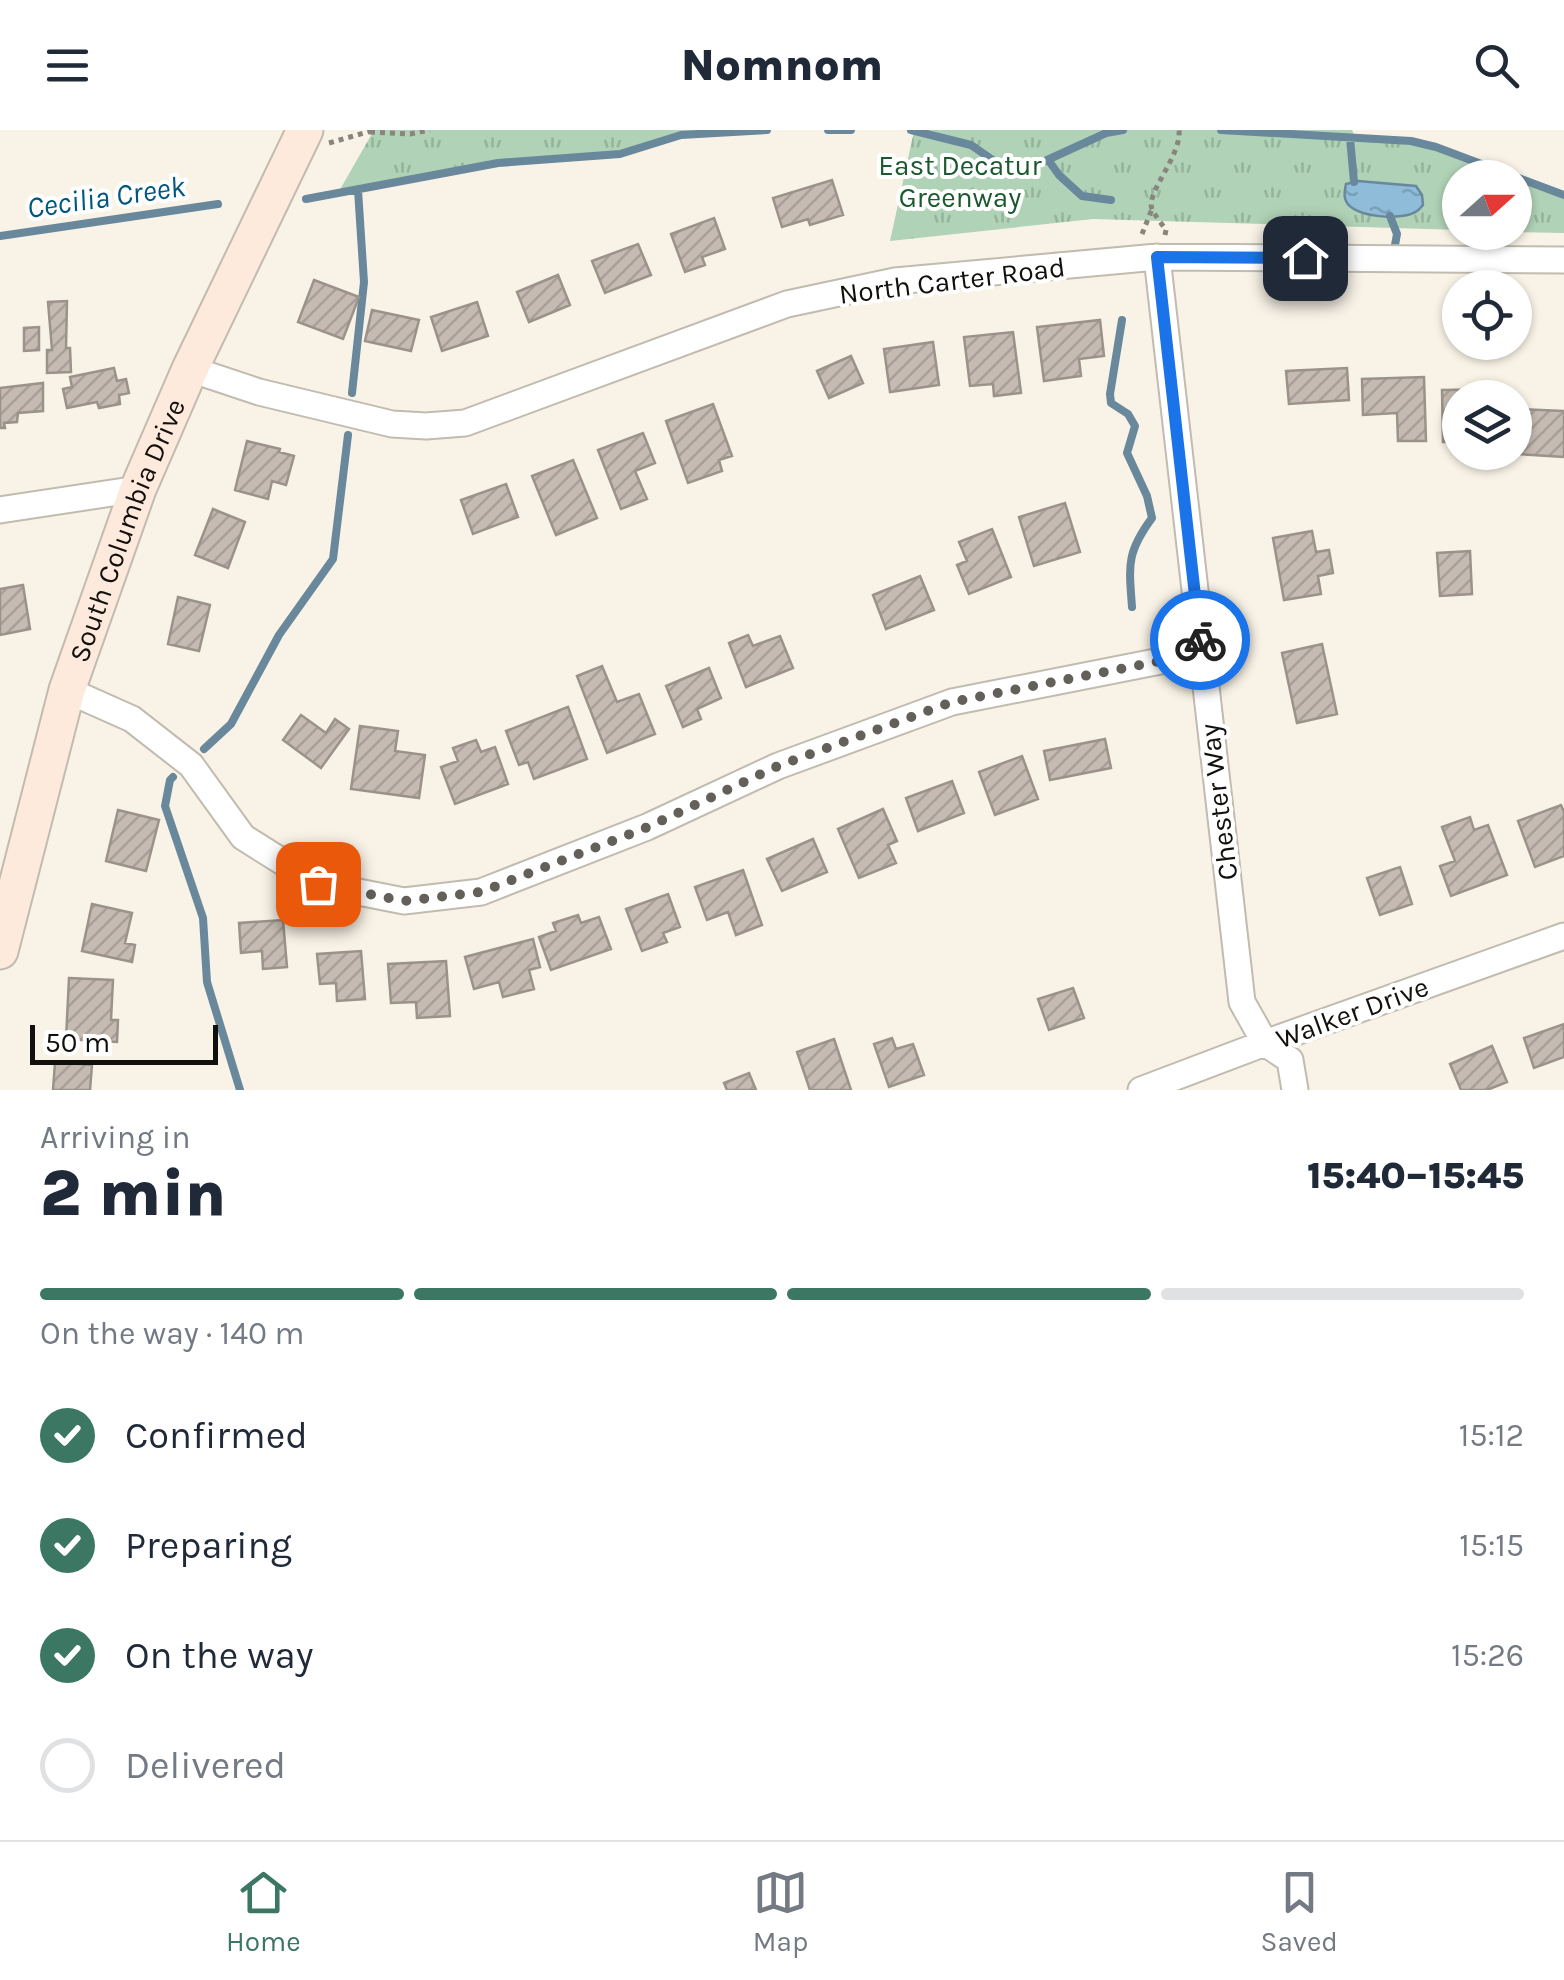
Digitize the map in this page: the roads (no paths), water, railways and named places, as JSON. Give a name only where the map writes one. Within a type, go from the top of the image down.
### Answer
[{"type":"main road","name":"South Columbia Drive","points":[[0,951],[68,690],[138,490],[190,369],[316,137]]},
{"type":"street","name":"North Carter Road","points":[[190,369],[259,392],[392,424],[426,426],[464,422],[788,304],[895,281],[1157,257],[1564,260]]},
{"type":"street","name":"Chester Way","points":[[1157,257],[1242,1002],[1264,1043],[1290,1060],[1295,1090]]},
{"type":"street","points":[[0,510],[138,490]]},
{"type":"street","points":[[68,690],[132,719],[190,765],[244,838],[288,866],[318,884],[404,901],[481,892],[648,827],[778,766],[952,702],[1201,653]]},
{"type":"street","name":"Walker Drive","points":[[1141,1090],[1564,936]]},
{"type":"water","points":[[1358,181],[1416,186],[1423,205],[1401,216],[1358,211],[1344,195],[1346,184]]},
{"type":"waterway","name":"Cecilia Creek","points":[[306,199],[498,163],[620,154],[681,135],[767,130]]},
{"type":"waterway","name":"Cecilia Creek","points":[[828,130],[851,130]]},
{"type":"waterway","name":"Cecilia Creek","points":[[911,130],[971,145],[1000,165],[1034,166],[1106,133],[1123,130]]},
{"type":"waterway","name":"Cecilia Creek","points":[[1221,130],[1411,141],[1564,195]]},
{"type":"waterway","points":[[1350,138],[1354,182]]},
{"type":"waterway","points":[[1049,161],[1082,196],[1111,200]]},
{"type":"waterway","points":[[352,393],[364,282],[358,190]]},
{"type":"waterway","name":"Cecilia Creek","points":[[0,236],[218,204]]},
{"type":"waterway","points":[[1390,216],[1397,234],[1395,245]]},
{"type":"waterway","points":[[1122,320],[1111,403],[1128,414],[1135,426],[1127,453],[1147,496],[1152,518],[1133,551],[1132,607]]},
{"type":"waterway","points":[[204,749],[231,724],[279,635],[333,559],[348,435]]},
{"type":"waterway","points":[[173,777],[165,806],[203,918],[207,982],[240,1090]]},
{"type":"park label","name":"East Decatur Greenway","points":[[960,181]]}]
